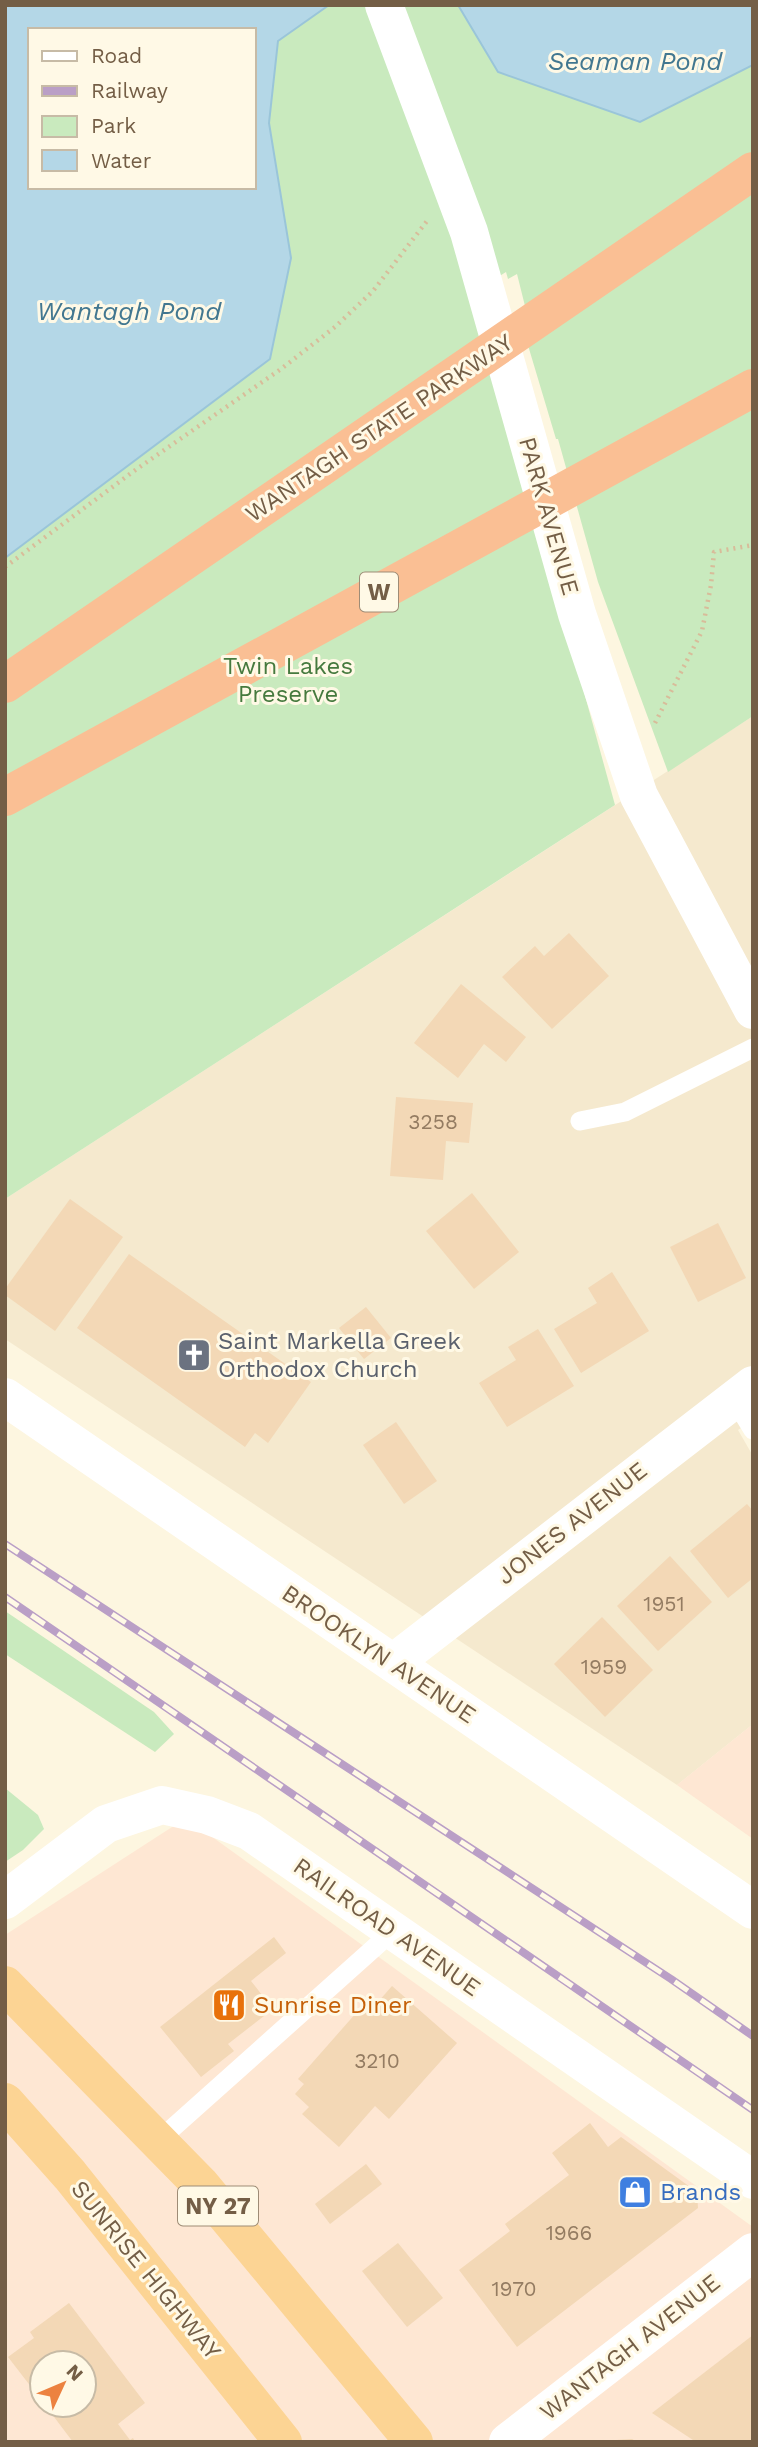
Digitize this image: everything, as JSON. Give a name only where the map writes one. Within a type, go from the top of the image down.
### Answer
[{"type":"highway","name":"WANTAGH STATE PARKWAY","points":[[5,684],[753,172]]},
{"type":"highway","name":"W","points":[[5,797],[753,388]]},
{"type":"highway","name":"NY 27","points":[[5,1985],[200,2184],[414,2442]]},
{"type":"highway","name":"SUNRISE HIGHWAY","points":[[5,2102],[69,2175],[283,2442]]},
{"type":"street","name":"PARK AVENUE","points":[[384,5],[469,232],[571,590],[639,796],[753,1010]]},
{"type":"street","name":"BROOKLYN AVENUE","points":[[5,1397],[753,1910]]},
{"type":"street","name":"JONES AVENUE","points":[[393,1663],[747,1405]]},
{"type":"street","name":"RAILROAD AVENUE","points":[[5,1900],[106,1824],[162,1805],[207,1815],[249,1832],[748,2170]]},
{"type":"street","name":"WANTAGH AVENUE","points":[[508,2442],[753,2252]]},
{"type":"lane","points":[[580,1121],[625,1112],[753,1048]]},
{"type":"lane","points":[[158,2141],[393,1931]]},
{"type":"path","points":[[5,567],[134,471],[281,369],[335,327],[373,291],[452,188]]},
{"type":"path","points":[[631,769],[702,631],[712,585],[714,552],[753,545]]},
{"type":"shaded area","points":[[753,716],[753,1420],[738,1430],[753,1456],[753,1724],[677,1785],[5,1339],[5,1199]]},
{"type":"shaded area","points":[[753,1724],[753,1839],[677,1785]]},
{"type":"shaded area","points":[[186,1818],[753,2227],[753,2442],[5,2442],[5,1935]]},
{"type":"green space","name":"Twin Lakes Preserve","points":[[5,5],[753,5],[753,716],[668,772],[598,582],[558,439],[527,342],[533,338],[517,274],[508,279],[506,272],[469,295],[502,393],[615,805],[5,1199]]},
{"type":"green space","points":[[5,1611],[154,1712],[174,1734],[155,1752],[5,1654]]},
{"type":"green space","points":[[5,1788],[38,1815],[44,1829],[23,1850],[5,1862]]},
{"type":"water","name":"Wantagh Pond","points":[[5,5],[329,5],[278,41],[269,123],[291,258],[270,359],[5,558]]},
{"type":"water","name":"Seaman Pond","points":[[458,5],[753,5],[753,65],[640,122],[498,72]]},
{"type":"building","points":[[569,933],[609,976],[552,1029],[502,977],[535,946],[544,956]]},
{"type":"building","points":[[461,984],[526,1037],[506,1062],[484,1044],[458,1078],[414,1043]]},
{"type":"building","points":[[396,1097],[473,1103],[469,1143],[446,1141],[443,1180],[390,1176]]},
{"type":"building","points":[[472,1193],[519,1252],[474,1289],[426,1231]]},
{"type":"building","points":[[70,1199],[123,1237],[55,1331],[5,1295],[5,1289]]},
{"type":"building","points":[[718,1223],[746,1278],[698,1302],[670,1247]]},
{"type":"building","name":"Saint Markella Greek Orthodox Church","points":[[129,1254],[311,1382],[268,1443],[255,1433],[245,1447],[77,1328]]},
{"type":"building","points":[[612,1272],[649,1331],[581,1373],[554,1329],[597,1303],[588,1288]]},
{"type":"building","points":[[366,1307],[391,1338],[364,1359],[339,1328]]},
{"type":"building","points":[[538,1329],[574,1386],[507,1427],[479,1383],[516,1360],[508,1347]]},
{"type":"building","points":[[396,1422],[437,1481],[404,1504],[363,1445]]},
{"type":"building","points":[[747,1504],[753,1511],[753,1578],[728,1598],[690,1551]]},
{"type":"building","points":[[670,1556],[712,1602],[658,1651],[617,1606]]},
{"type":"building","points":[[602,1617],[653,1670],[605,1717],[554,1664]]},
{"type":"building","name":"Sunrise Diner","points":[[274,1937],[286,1953],[251,1981],[273,2009],[228,2044],[234,2051],[201,2077],[160,2027]]},
{"type":"building","points":[[392,1986],[457,2043],[389,2119],[375,2106],[339,2147],[302,2114],[309,2107],[295,2094],[304,2084],[298,2079],[364,2004],[371,2010]]},
{"type":"building","points":[[590,2123],[608,2147],[621,2137],[697,2192],[698,2208],[517,2347],[459,2270],[510,2231],[505,2224],[569,2175],[552,2153]]},
{"type":"building","points":[[366,2164],[382,2184],[330,2224],[315,2204]]},
{"type":"building","points":[[398,2243],[443,2298],[407,2327],[362,2271]]},
{"type":"building","points":[[69,2303],[145,2403],[118,2424],[130,2440],[133,2438],[135,2442],[73,2442],[56,2419],[98,2419],[98,2349],[28,2349],[28,2383],[8,2357],[34,2338],[30,2332]]},
{"type":"building","points":[[753,2335],[753,2442],[696,2442],[652,2413]]},
{"type":"building","points":[[632,2439],[637,2442],[616,2442],[616,2440]]},
{"type":"railway","points":[[5,1544],[671,1979],[753,2036]]},
{"type":"railway","points":[[5,1597],[753,2110]]},
{"type":"place","name":"Saint Markella Greek Orthodox Church","points":[[194,1355]]},
{"type":"place","name":"Sunrise Diner","points":[[229,2005]]},
{"type":"place","name":"Brands","points":[[635,2192]]}]
